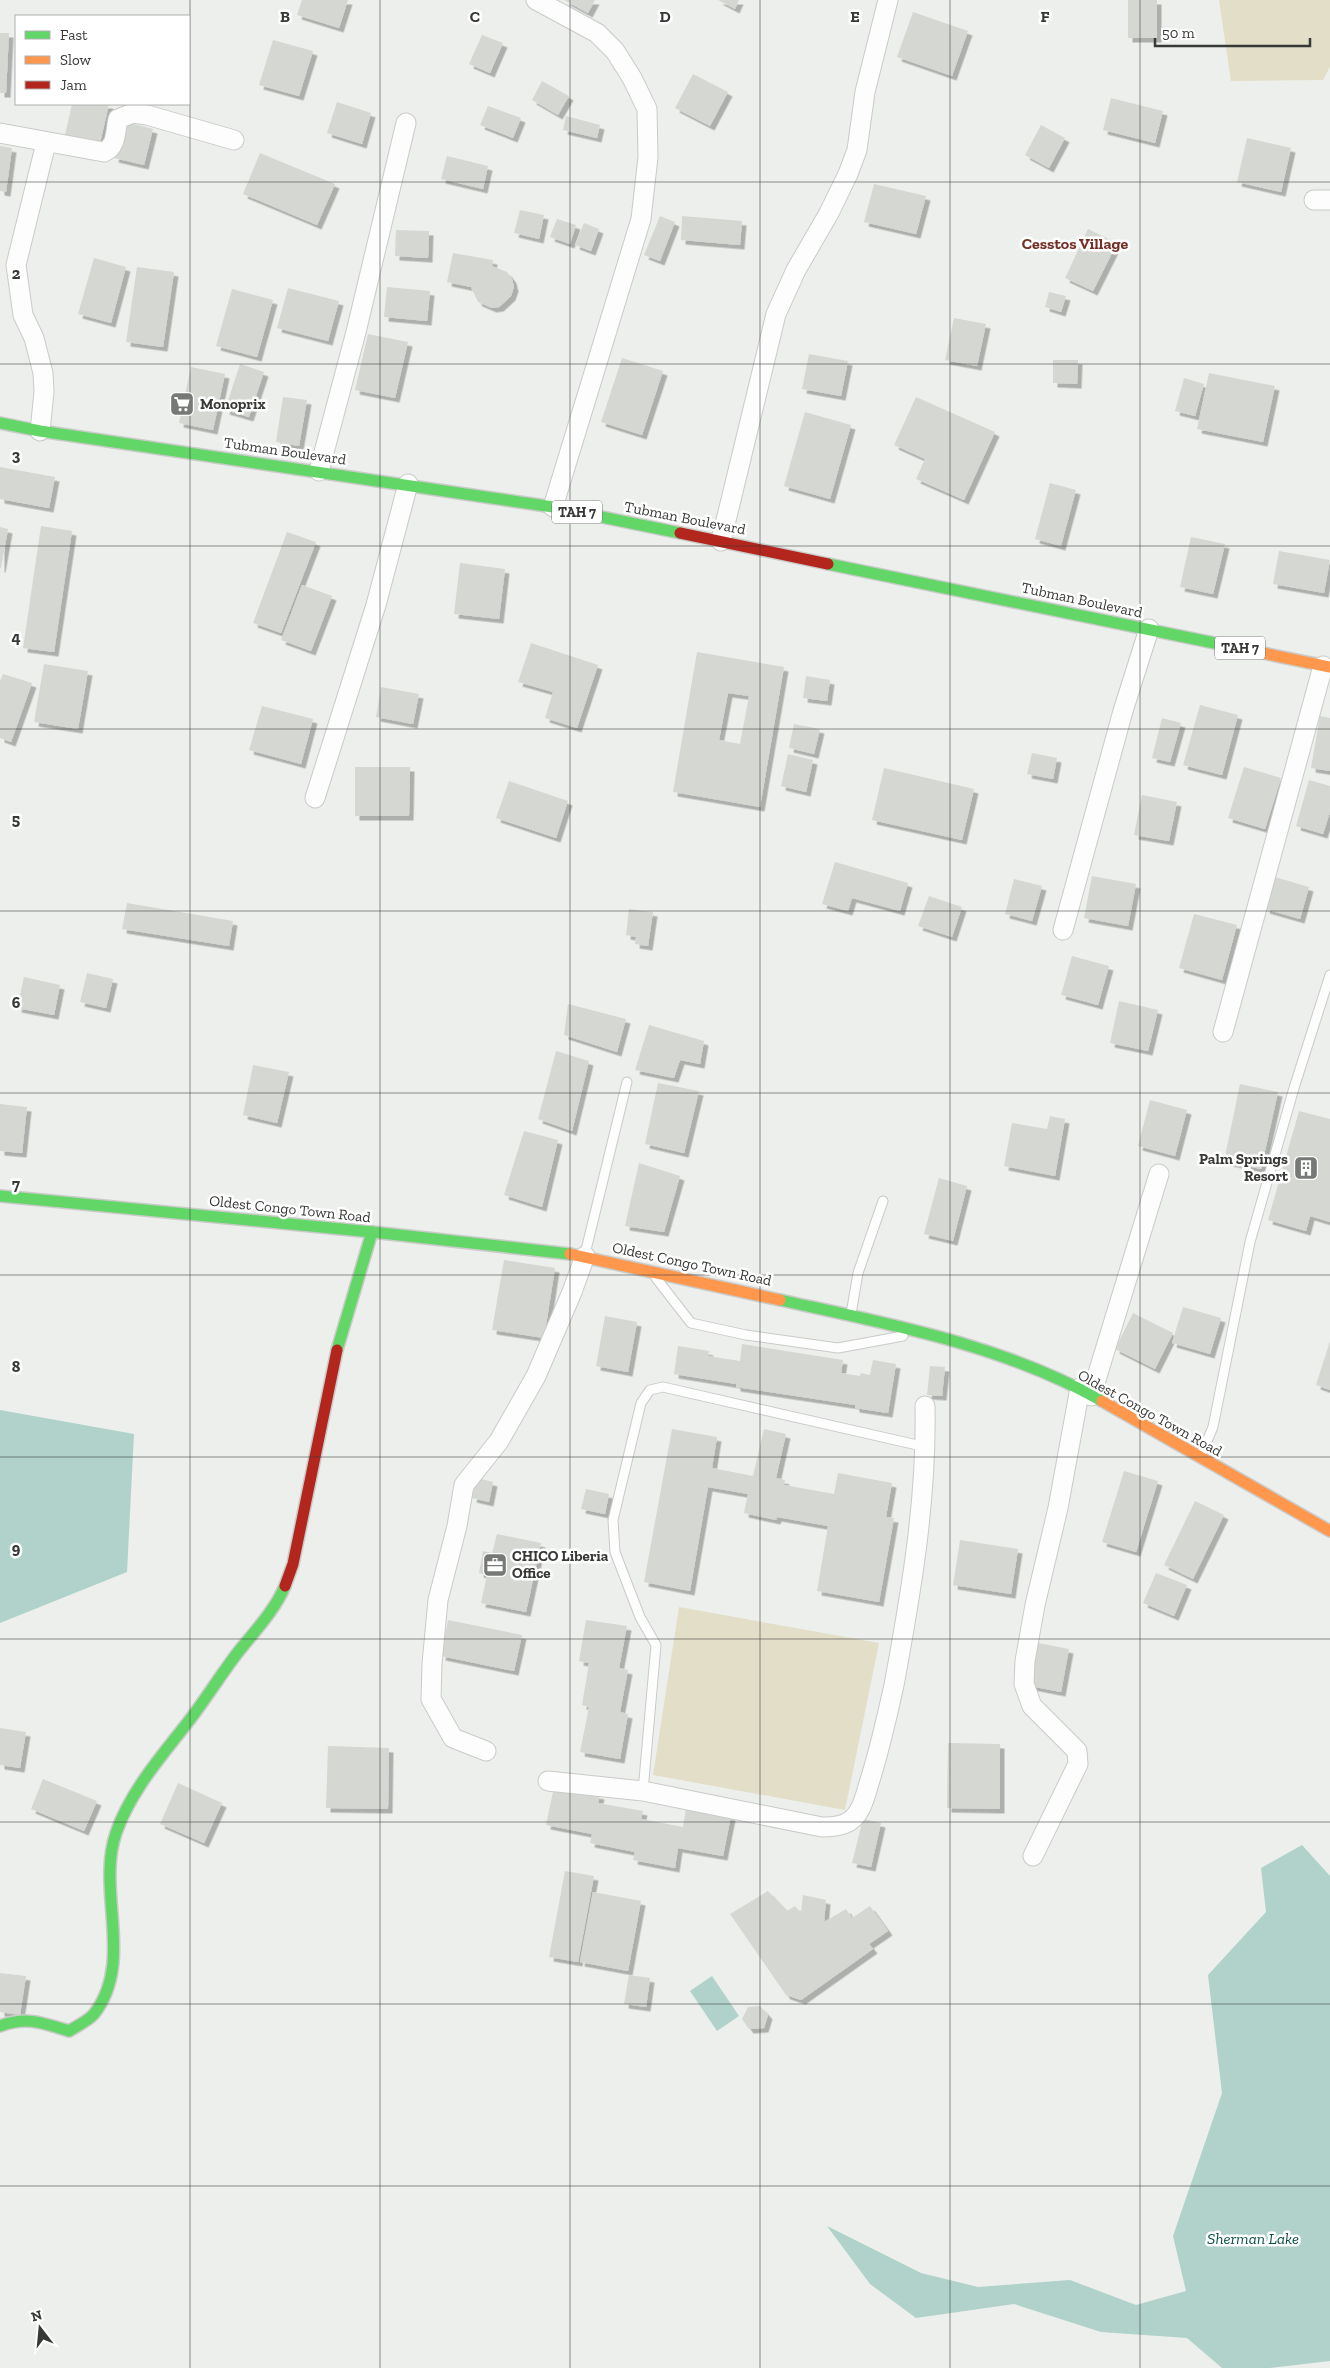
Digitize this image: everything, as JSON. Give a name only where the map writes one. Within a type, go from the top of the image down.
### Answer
[{"type":"main road","name":"Tubman Boulevard","points":[[0,423],[40,431],[554,507],[1327,667]]},
{"type":"main road","name":"Oldest Congo Town Road","points":[[0,1196],[372,1232],[585,1256],[925,1332],[1003,1357],[1085,1392],[1330,1531]]},
{"type":"main road","points":[[0,2026],[11,2022],[34,2020],[69,2031],[91,2019],[109,1991],[114,1959],[110,1892],[114,1835],[129,1804],[156,1763],[189,1721],[282,1591],[293,1564],[336,1353],[372,1232]]},
{"type":"street","points":[[536,0],[597,33],[615,51],[632,78],[647,109],[648,157],[641,219],[554,507]]},
{"type":"street","points":[[721,541],[776,314],[796,270],[848,174],[857,150],[865,92],[888,0]]},
{"type":"street","points":[[0,133],[104,152],[111,149],[114,143],[118,119],[133,113],[147,115],[234,140]]},
{"type":"street","points":[[319,471],[356,332],[406,123]]},
{"type":"street","points":[[40,431],[44,392],[43,373],[34,338],[23,316],[16,265],[46,142]]},
{"type":"street","points":[[315,798],[376,605],[408,484]]},
{"type":"street","points":[[1063,930],[1123,711],[1149,629]]},
{"type":"street","points":[[1223,1032],[1327,667]]},
{"type":"street","points":[[1033,1856],[1078,1764],[1076,1751],[1032,1706],[1024,1684],[1025,1660],[1035,1604],[1085,1392],[1159,1174]]},
{"type":"street","points":[[486,1751],[453,1738],[431,1699],[438,1600],[457,1526],[464,1485],[499,1441],[536,1376],[560,1323],[585,1256]]},
{"type":"street","points":[[548,1781],[643,1791],[822,1827],[840,1827],[852,1820],[860,1809],[884,1736],[907,1611],[920,1513],[926,1447],[925,1406]]},
{"type":"lane","points":[[1200,1458],[1213,1427],[1250,1242],[1294,1088],[1330,975]]},
{"type":"lane","points":[[585,1256],[627,1082]]},
{"type":"lane","points":[[851,1315],[858,1273],[884,1201]]},
{"type":"lane","points":[[650,1270],[691,1323],[746,1335],[838,1348],[925,1332]]},
{"type":"lane","points":[[643,1791],[656,1644],[640,1617],[615,1552],[613,1520],[637,1416],[644,1396],[650,1390],[663,1386],[926,1447]]},
{"type":"shaded area","points":[[1219,0],[1330,0],[1330,67],[1323,80],[1231,81]]},
{"type":"shaded area","points":[[679,1607],[879,1643],[845,1810],[653,1775]]},
{"type":"water","points":[[0,1410],[134,1434],[127,1572],[0,1623]]},
{"type":"water","name":"Sherman Lake","points":[[1302,1845],[1330,1876],[1330,2361],[1269,2368],[1222,2368],[1187,2338],[1101,2332],[1014,2304],[916,2318],[870,2284],[827,2226],[921,2273],[978,2287],[1070,2280],[1136,2305],[1186,2291],[1173,2236],[1222,2093],[1208,1975],[1266,1912],[1261,1868]]},
{"type":"water","points":[[712,1976],[739,2016],[717,2031],[690,1991]]},
{"type":"building","points":[[302,0],[348,0],[339,28],[297,15]]},
{"type":"building","points":[[564,0],[595,0],[588,13]]},
{"type":"building","points":[[718,0],[739,0],[735,9]]},
{"type":"building","points":[[1128,0],[1157,0],[1157,38],[1128,38]]},
{"type":"building","points":[[913,12],[968,31],[952,76],[897,57]]},
{"type":"building","points":[[0,33],[9,33],[6,93],[0,93]]},
{"type":"building","points":[[482,35],[503,43],[490,73],[469,64]]},
{"type":"building","points":[[273,40],[313,51],[299,96],[259,85]]},
{"type":"building","points":[[693,74],[728,92],[710,126],[675,108]]},
{"type":"building","points":[[542,81],[569,96],[558,115],[532,100]]},
{"type":"building","points":[[1111,98],[1163,111],[1155,143],[1103,130]]},
{"type":"building","points":[[337,102],[371,113],[362,144],[327,133]]},
{"type":"building","points":[[72,105],[109,105],[100,143],[65,135]]},
{"type":"building","points":[[488,106],[521,118],[513,138],[480,125]]},
{"type":"building","points":[[566,116],[600,125],[597,138],[563,130]]},
{"type":"building","points":[[122,121],[153,129],[144,165],[114,158]]},
{"type":"building","points":[[1041,125],[1065,138],[1049,168],[1025,155]]},
{"type":"building","points":[[1247,138],[1291,148],[1281,192],[1237,182]]},
{"type":"building","points":[[0,146],[12,148],[6,192],[0,191]]},
{"type":"building","points":[[260,153],[335,184],[317,225],[243,194]]},
{"type":"building","points":[[447,156],[488,166],[483,189],[441,179]]},
{"type":"building","points":[[874,184],[926,196],[916,234],[864,222]]},
{"type":"building","points":[[520,210],[544,215],[539,239],[514,233]]},
{"type":"building","points":[[660,216],[675,222],[660,261],[644,255]]},
{"type":"building","points":[[682,216],[742,221],[740,245],[681,240]]},
{"type":"building","points":[[557,219],[576,225],[570,244],[550,237]]},
{"type":"building","points":[[584,223],[599,229],[591,251],[575,245]]},
{"type":"building","points":[[1088,229],[1117,243],[1093,291],[1065,278]]},
{"type":"building","points":[[396,230],[429,231],[428,258],[395,256]]},
{"type":"building","points":[[453,253],[493,260],[492,266],[507,272],[512,279],[514,287],[511,296],[499,307],[492,308],[478,302],[471,287],[447,282]]},
{"type":"building","points":[[94,258],[126,267],[111,323],[78,314]]},
{"type":"building","points":[[137,267],[174,272],[163,347],[126,342]]},
{"type":"building","points":[[387,287],[430,291],[427,321],[384,317]]},
{"type":"building","points":[[288,288],[339,301],[328,341],[277,328]]},
{"type":"building","points":[[232,289],[273,300],[257,357],[216,346]]},
{"type":"building","points":[[1049,292],[1066,296],[1061,312],[1045,307]]},
{"type":"building","points":[[954,318],[986,324],[977,366],[945,360]]},
{"type":"building","points":[[368,334],[408,342],[395,398],[355,390]]},
{"type":"building","points":[[809,354],[848,361],[841,396],[802,389]]},
{"type":"building","points":[[622,358],[663,371],[642,435],[601,422]]},
{"type":"building","points":[[1053,360],[1078,360],[1077,384],[1053,383]]},
{"type":"building","points":[[240,364],[264,372],[249,417],[225,410]]},
{"type":"building","points":[[191,367],[225,374],[213,430],[179,423]]},
{"type":"building","points":[[1209,373],[1275,386],[1263,442],[1197,429]]},
{"type":"building","points":[[1184,378],[1204,384],[1195,416],[1175,411]]},
{"type":"building","points":[[283,397],[307,400],[299,446],[276,442]]},
{"type":"building","points":[[916,397],[995,432],[964,500],[916,479],[925,459],[894,445]]},
{"type":"building","points":[[805,412],[851,425],[830,499],[784,486]]},
{"type":"building","points":[[0,467],[55,477],[49,508],[0,499]]},
{"type":"building","points":[[1050,483],[1076,490],[1061,546],[1035,539]]},
{"type":"building","points":[[41,526],[72,531],[54,652],[23,648]]},
{"type":"building","points":[[0,527],[8,529],[1,568],[0,568]]},
{"type":"building","points":[[287,532],[316,542],[281,633],[253,623]]},
{"type":"building","points":[[1191,537],[1225,544],[1213,594],[1180,587]]},
{"type":"building","points":[[1279,551],[1330,560],[1324,593],[1273,584]]},
{"type":"building","points":[[460,563],[505,569],[499,619],[454,614]]},
{"type":"building","points":[[302,585],[332,596],[311,651],[281,640]]},
{"type":"building","points":[[531,643],[598,665],[577,728],[545,718],[553,692],[518,682]]},
{"type":"building","points":[[697,652],[784,667],[760,807],[673,792]],"holes":[[[728,693],[749,696],[740,744],[719,740]]]},
{"type":"building","points":[[44,664],[88,671],[78,729],[34,722]]},
{"type":"building","points":[[3,674],[32,683],[11,742],[0,738],[0,681]]},
{"type":"building","points":[[806,676],[830,680],[827,701],[803,698]]},
{"type":"building","points":[[381,687],[419,694],[413,724],[376,717]]},
{"type":"building","points":[[1200,705],[1238,715],[1222,775],[1183,765]]},
{"type":"building","points":[[262,706],[313,719],[301,764],[249,750]]},
{"type":"building","points":[[1320,716],[1330,718],[1330,771],[1311,768]]},
{"type":"building","points":[[1162,718],[1181,723],[1170,762],[1152,758]]},
{"type":"building","points":[[794,724],[820,729],[814,754],[789,748]]},
{"type":"building","points":[[1032,753],[1057,758],[1053,779],[1027,774]]},
{"type":"building","points":[[788,754],[813,760],[806,792],[781,786]]},
{"type":"building","points":[[355,767],[410,767],[409,816],[355,816]]},
{"type":"building","points":[[1244,767],[1281,778],[1265,829],[1228,818]]},
{"type":"building","points":[[884,768],[974,789],[962,840],[872,820]]},
{"type":"building","points":[[1309,780],[1330,786],[1330,812],[1323,834],[1296,826]]},
{"type":"building","points":[[509,781],[568,801],[556,838],[496,818]]},
{"type":"building","points":[[1142,795],[1177,802],[1169,841],[1134,835]]},
{"type":"building","points":[[835,862],[908,883],[900,911],[852,898],[848,911],[822,904]]},
{"type":"building","points":[[1092,876],[1136,884],[1128,926],[1084,918]]},
{"type":"building","points":[[1275,877],[1309,887],[1300,919],[1265,909]]},
{"type":"building","points":[[1014,879],[1042,886],[1032,921],[1005,914]]},
{"type":"building","points":[[929,896],[962,907],[952,937],[918,926]]},
{"type":"building","points":[[127,903],[233,921],[229,946],[122,929]]},
{"type":"building","points":[[629,909],[653,912],[648,946],[635,944],[636,937],[626,935]]},
{"type":"building","points":[[1194,914],[1237,925],[1222,980],[1179,968]]},
{"type":"building","points":[[1072,956],[1109,966],[1098,1005],[1061,995]]},
{"type":"building","points":[[87,973],[113,979],[106,1008],[80,1002]]},
{"type":"building","points":[[24,977],[60,985],[54,1015],[17,1008]]},
{"type":"building","points":[[1119,1001],[1158,1010],[1148,1051],[1110,1043]]},
{"type":"building","points":[[568,1004],[626,1019],[617,1052],[564,1035]]},
{"type":"building","points":[[649,1025],[704,1041],[700,1064],[680,1060],[674,1078],[635,1070]]},
{"type":"building","points":[[556,1051],[589,1061],[572,1131],[538,1119]]},
{"type":"building","points":[[253,1065],[289,1072],[277,1123],[243,1115]]},
{"type":"building","points":[[658,1083],[699,1091],[684,1153],[645,1144]]},
{"type":"building","points":[[1240,1084],[1278,1092],[1261,1169],[1224,1161]]},
{"type":"building","points":[[1150,1100],[1187,1110],[1175,1156],[1138,1146]]},
{"type":"building","points":[[0,1104],[27,1107],[22,1153],[0,1151]]},
{"type":"building","name":"Palm Springs Resort","points":[[1299,1111],[1330,1119],[1330,1222],[1310,1216],[1306,1231],[1268,1220]]},
{"type":"building","points":[[1050,1116],[1065,1119],[1055,1176],[1004,1166],[1012,1123],[1047,1129]]},
{"type":"building","points":[[524,1131],[558,1140],[542,1207],[504,1195]]},
{"type":"building","points":[[639,1163],[680,1176],[664,1232],[625,1226]]},
{"type":"building","points":[[939,1178],[967,1186],[953,1241],[924,1234]]},
{"type":"building","points":[[504,1260],[555,1268],[544,1338],[492,1330]]},
{"type":"building","points":[[1183,1307],[1221,1318],[1210,1354],[1172,1343]]},
{"type":"building","points":[[1133,1313],[1173,1333],[1155,1369],[1115,1349]]},
{"type":"building","points":[[605,1316],[637,1322],[628,1372],[596,1366]]},
{"type":"building","points":[[1330,1341],[1330,1390],[1316,1385]]},
{"type":"building","points":[[742,1344],[843,1360],[841,1373],[860,1376],[861,1373],[870,1375],[873,1360],[896,1364],[888,1413],[855,1408],[855,1405],[736,1387],[736,1384],[674,1374],[678,1346],[709,1351],[708,1356],[740,1361]]},
{"type":"building","points":[[930,1366],[945,1367],[942,1396],[927,1395]]},
{"type":"building","points":[[672,1429],[717,1437],[712,1468],[753,1476],[764,1429],[786,1434],[776,1478],[785,1480],[784,1485],[834,1494],[838,1473],[892,1483],[886,1517],[894,1518],[879,1602],[817,1591],[828,1526],[777,1517],[776,1520],[744,1513],[748,1494],[708,1487],[690,1591],[644,1582]]},
{"type":"building","points":[[1124,1471],[1158,1481],[1136,1552],[1102,1542]]},
{"type":"building","points":[[477,1478],[493,1482],[489,1502],[472,1498]]},
{"type":"building","points":[[586,1489],[609,1494],[605,1514],[581,1509]]},
{"type":"building","points":[[1195,1501],[1224,1515],[1193,1579],[1164,1565]]},
{"type":"building","points":[[497,1534],[541,1543],[526,1612],[481,1603],[487,1575],[479,1573],[483,1551],[492,1553]]},
{"type":"building","points":[[960,1540],[1018,1549],[1011,1594],[953,1585]]},
{"type":"building","points":[[1156,1573],[1187,1585],[1174,1616],[1143,1603]]},
{"type":"building","points":[[448,1620],[522,1635],[514,1671],[441,1656]]},
{"type":"building","points":[[586,1620],[627,1626],[619,1668],[628,1670],[620,1712],[628,1714],[620,1759],[580,1752],[589,1707],[582,1705],[589,1663],[579,1661]]},
{"type":"building","points":[[1033,1642],[1069,1649],[1061,1692],[1025,1685]]},
{"type":"building","points":[[0,1728],[26,1732],[20,1768],[0,1765]]},
{"type":"building","points":[[948,1743],[1000,1744],[1000,1809],[947,1808]]},
{"type":"building","points":[[328,1746],[389,1748],[388,1809],[326,1808]]},
{"type":"building","points":[[43,1779],[97,1801],[84,1831],[31,1809]]},
{"type":"building","points":[[178,1783],[222,1803],[204,1843],[160,1824]]},
{"type":"building","points":[[554,1787],[600,1795],[598,1803],[643,1811],[641,1819],[683,1827],[686,1808],[731,1816],[723,1856],[678,1848],[675,1868],[633,1860],[635,1852],[590,1843],[592,1834],[546,1825]]},
{"type":"building","points":[[863,1819],[881,1823],[871,1867],[852,1863]]},
{"type":"building","points":[[565,1871],[594,1876],[578,1962],[549,1957]]},
{"type":"building","points":[[768,1891],[787,1911],[795,1906],[801,1913],[803,1895],[826,1900],[824,1922],[846,1909],[852,1918],[870,1906],[888,1931],[869,1944],[873,1949],[801,2000],[786,1995],[730,1914]]},
{"type":"building","points":[[593,1892],[641,1901],[628,1971],[580,1962]]},
{"type":"building","points":[[0,1973],[26,1976],[20,2015],[0,2012]]},
{"type":"building","points":[[629,1975],[650,1978],[646,2007],[624,2004]]},
{"type":"building","points":[[760,2006],[768,2015],[764,2028],[749,2029],[742,2019],[748,2007]]},
{"type":"traffic: fast","points":[[0,423],[40,431],[553,507],[680,533]]},
{"type":"traffic: fast","points":[[828,564],[1229,646]]},
{"type":"traffic: fast","points":[[0,1196],[372,1232],[570,1254]]},
{"type":"traffic: fast","points":[[337,1350],[372,1232]]},
{"type":"traffic: fast","points":[[780,1300],[945,1338],[1026,1365],[1102,1401]]},
{"type":"traffic: fast","points":[[0,2026],[27,2021],[43,2023],[69,2031],[94,2014],[106,1993],[112,1972],[114,1949],[110,1878],[111,1855],[122,1817],[138,1788],[195,1713],[232,1660],[270,1612],[285,1586]]},
{"type":"traffic: slow","points":[[1229,646],[1330,667]]},
{"type":"traffic: slow","points":[[570,1254],[780,1300]]},
{"type":"traffic: slow","points":[[1102,1401],[1330,1531]]},
{"type":"traffic: jam","points":[[680,533],[828,564]]},
{"type":"traffic: jam","points":[[285,1586],[293,1564],[337,1350]]},
{"type":"place","name":"Monoprix","points":[[182,404]]},
{"type":"place","name":"Palm Springs Resort","points":[[1306,1168]]},
{"type":"place","name":"CHICO Liberia Office","points":[[495,1565]]},
{"type":"district","name":"Cesstos Village","points":[[1075,243]]}]
